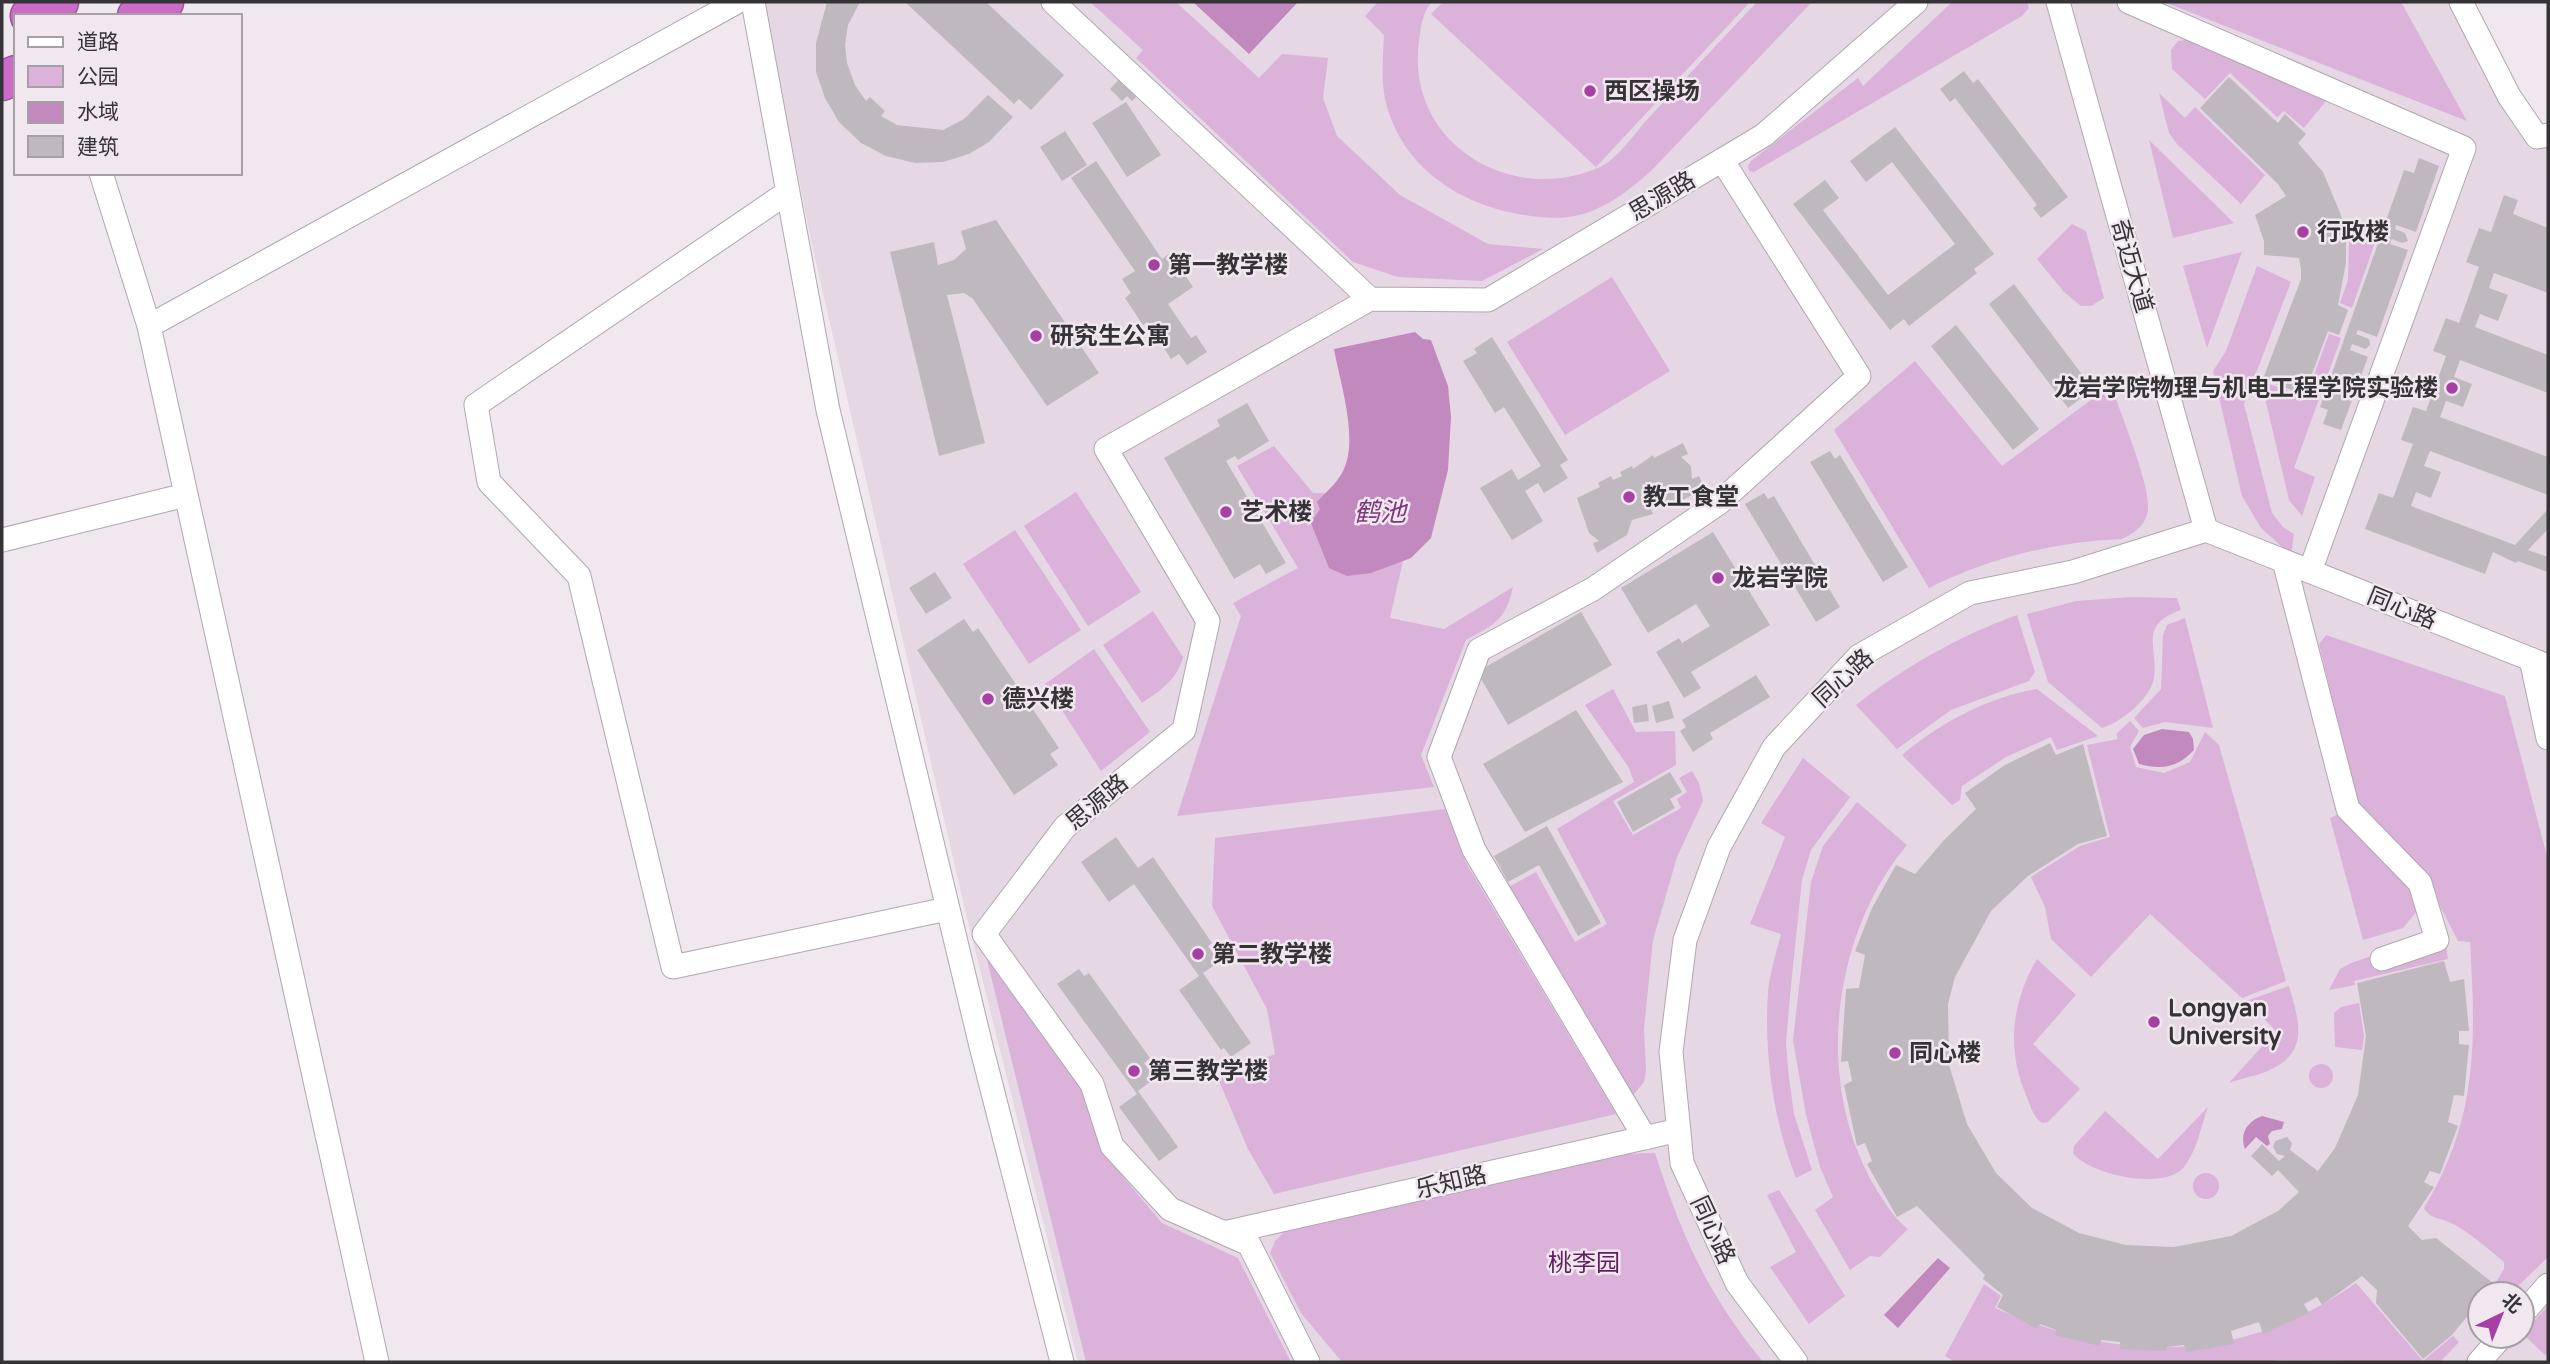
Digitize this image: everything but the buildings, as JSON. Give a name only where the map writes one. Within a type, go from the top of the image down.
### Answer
[{"type":"highway","points":[[34,14],[59,2]]},
{"type":"highway","points":[[141,14],[164,2]]},
{"type":"street","points":[[149,326],[737,2]]},
{"type":"street","points":[[753,2],[828,410],[947,909],[1062,1362]]},
{"type":"street","points":[[1053,2],[1370,299]]},
{"type":"street","name":"思源路","points":[[1308,1362],[1249,1244],[1170,1209],[1112,1146],[1093,1084],[984,934],[1065,827],[1184,730],[1208,621],[1106,449],[1370,299],[1488,300],[1764,135],[1916,2]]},
{"type":"street","name":"奇迈大道","points":[[2058,2],[2206,530]]},
{"type":"street","points":[[2129,2],[2464,148],[2310,571]]},
{"type":"street","points":[[2461,2],[2509,96],[2537,136],[2548,135]]},
{"type":"street","points":[[1645,1138],[1474,850],[1439,757],[1479,650],[1593,589],[1718,503],[1858,376],[1722,160]]},
{"type":"street","points":[[102,175],[149,326],[377,1362]]},
{"type":"street","points":[[788,192],[476,405],[489,482],[579,576],[673,967],[947,909]]},
{"type":"street","points":[[2,540],[186,495]]},
{"type":"street","name":"同心路","points":[[1796,1362],[1737,1283],[1682,1163],[1671,1052],[1685,940],[1719,848],[1774,747],[1859,656],[1970,593],[2073,572],[2206,530],[2540,662]]},
{"type":"street","points":[[2284,561],[2348,809],[2420,883],[2437,940],[2382,959]]},
{"type":"street","points":[[2540,662],[2548,738]]},
{"type":"street","name":"乐知路","points":[[1224,1233],[1679,1130]]},
{"type":"street","points":[[2536,1298],[2548,1285]]},
{"type":"shaded area","name":"龙岩学院","points":[[763,2],[2449,2],[2504,110],[2531,150],[2548,147],[2548,1362],[1078,1362],[965,910],[812,245]]},
{"type":"green space","points":[[1090,2],[1176,2],[1259,78],[1282,54],[1328,58],[1323,98],[1337,136],[1400,195],[1488,244],[1543,249],[1482,281],[1398,277],[1353,262],[1136,58],[1143,50]]},
{"type":"green space","points":[[1378,2],[1432,2],[1424,15],[1419,41],[1419,77],[1429,109],[1447,136],[1471,157],[1500,172],[1532,179],[1566,177],[1600,167],[1612,159],[1757,2],[1812,2],[1638,182],[1617,198],[1594,210],[1571,217],[1555,218],[1508,212],[1463,196],[1425,170],[1410,152],[1397,133],[1385,101],[1384,35],[1365,16]]},
{"type":"green space","name":"西区操场","points":[[1443,2],[1750,2],[1596,167],[1431,14]]},
{"type":"green space","points":[[1952,2],[2027,2],[2029,8],[2022,16],[1754,172],[1749,171],[1751,161],[1858,78],[1863,86]]},
{"type":"green space","points":[[2164,2],[2401,2],[2467,121]]},
{"type":"green space","points":[[2186,40],[2320,90],[2326,101],[2304,128],[2284,111],[2277,117],[2230,73],[2205,99],[2172,69],[2171,50],[2178,41]]},
{"type":"green space","points":[[2159,93],[2185,118],[2195,107],[2265,175],[2241,204],[2177,144],[2169,133]]},
{"type":"green space","points":[[2149,140],[2234,223],[2173,238]]},
{"type":"green space","points":[[2072,224],[2086,231],[2104,298],[2091,306],[2081,306],[2064,292],[2037,259]]},
{"type":"green space","points":[[2359,225],[2379,231],[2352,308],[2340,303],[2348,280],[2349,242],[2353,243]]},
{"type":"green space","points":[[2242,252],[2207,348],[2183,266]]},
{"type":"green space","points":[[2257,266],[2291,282],[2244,404],[2272,513],[2283,527],[2294,534],[2291,555],[2261,528],[2242,496],[2213,371],[2226,351]]},
{"type":"green space","points":[[1612,277],[1670,371],[1565,435],[1507,342]]},
{"type":"green space","points":[[2329,334],[2341,338],[2294,468],[2315,477],[2302,516],[2289,500],[2265,398],[2269,384],[2306,397]]},
{"type":"green space","points":[[1915,361],[2002,466],[2111,385],[2144,481],[2148,507],[2143,523],[2136,531],[2121,539],[2022,553],[1975,568],[1929,588],[1834,430]]},
{"type":"green space","points":[[1274,446],[1313,493],[1418,495],[1390,618],[1444,629],[1513,587],[1507,607],[1497,620],[1466,640],[1421,755],[1434,787],[1177,816],[1241,616],[1233,603],[1298,568],[1237,466]]},
{"type":"green space","points":[[1076,492],[1141,592],[1088,626],[1024,526]]},
{"type":"green space","points":[[1015,530],[1081,630],[1029,664],[963,564]]},
{"type":"green space","points":[[2132,597],[2177,598],[2181,610],[2167,616],[2154,631],[2155,670],[2150,689],[2125,716],[2102,728],[2048,682],[2027,614],[2076,601]]},
{"type":"green space","points":[[1153,611],[1183,657],[1172,678],[1142,703],[1103,645]]},
{"type":"green space","points":[[2017,615],[2035,672],[2029,681],[1951,710],[1897,749],[1856,705],[1933,654]]},
{"type":"green space","points":[[2185,618],[2213,728],[2165,722],[2143,728],[2134,718],[2161,689],[2163,635],[2167,625]]},
{"type":"green space","points":[[2326,635],[2505,696],[2548,860],[2548,1257],[2524,1280],[2497,1280],[2504,1269],[2504,1262],[2467,1232],[2433,1216],[2424,1208],[2455,1143],[2470,1079],[2473,1013],[2470,942],[2458,941],[2422,871],[2357,801],[2319,644]]},
{"type":"green space","points":[[1094,649],[1150,732],[1101,771],[1045,684]]},
{"type":"green space","points":[[1613,689],[1636,732],[1675,731],[1676,765],[1613,801],[1633,835],[1681,808],[1677,799],[1687,792],[1679,778],[1692,771],[1699,783],[1703,801],[1677,857],[1653,940],[1644,1029],[1646,1071],[1644,1082],[1629,1100],[1559,971],[1507,888],[1536,872],[1575,942],[1607,924],[1557,829],[1634,782],[1629,768],[1585,705]]},
{"type":"green space","points":[[2037,689],[2098,736],[2057,750],[2051,737],[2006,757],[1962,786],[1960,800],[1952,805],[1902,755],[1932,732],[1965,713],[2001,698]]},
{"type":"green space","points":[[2130,721],[2139,731],[2130,747],[2136,767],[2164,773],[2190,762],[2205,732],[2219,745],[2286,981],[2242,998],[2150,914],[2091,977],[2051,939],[2045,907],[2031,877],[2080,846],[2110,837],[2087,745],[2118,739],[2116,734]]},
{"type":"green space","points":[[1803,758],[1850,797],[1811,850],[1802,880],[1786,1043],[1794,1114],[1812,1170],[1796,1178],[1776,1110],[1767,1039],[1768,992],[1781,934],[1750,924],[1785,837],[1761,823]]},
{"type":"green space","points":[[1857,802],[1907,845],[1881,882],[1861,922],[1847,966],[1840,1012],[1838,1058],[1844,1103],[1856,1146],[1875,1187],[1894,1215],[1908,1229],[1880,1257],[1870,1256],[1850,1270],[1815,1210],[1833,1197],[1820,1167],[1806,1115],[1793,1040],[1811,882],[1823,846]]},
{"type":"green space","points":[[1445,809],[1466,863],[1616,1114],[1274,1194],[1248,1149],[1217,1076],[1275,1054],[1267,1009],[1212,906],[1215,838]]},
{"type":"green space","points":[[2345,811],[2413,887],[2417,911],[2403,928],[2363,940],[2330,818]]},
{"type":"green space","points":[[2444,931],[2448,959],[2354,981],[2355,985],[2329,990],[2340,969],[2351,963]]},
{"type":"green space","points":[[986,956],[1083,1088],[1103,1153],[1162,1223],[1238,1258],[1291,1362],[1086,1362]]},
{"type":"green space","points":[[2037,959],[2076,995],[2033,1044],[2080,1089],[2048,1122],[2042,1123],[2032,1110],[2020,1077],[2014,1043],[2017,1009]]},
{"type":"green space","points":[[2289,986],[2298,1025],[2295,1047],[2279,1065],[2229,1083],[2276,1031],[2246,1001]]},
{"type":"green space","points":[[2359,1003],[2364,1036],[2362,1050],[2335,1047],[2334,1013],[2341,1007]]},
{"type":"green space","points":[[2321,1064],[2332,1071],[2333,1076],[2326,1087],[2321,1088],[2310,1081],[2309,1076],[2316,1065]]},
{"type":"green space","points":[[2208,1107],[2192,1154],[2184,1167],[2174,1174],[2161,1178],[2127,1177],[2094,1168],[2073,1153],[2074,1146],[2105,1111],[2158,1159]]},
{"type":"green space","name":"桃李园","points":[[1655,1153],[1675,1211],[1698,1263],[1726,1312],[1763,1362],[1342,1362],[1301,1313],[1270,1253],[1275,1241],[1285,1231],[1617,1154]]},
{"type":"green space","points":[[2206,1173],[2215,1177],[2219,1186],[2215,1195],[2206,1199],[2197,1195],[2193,1186],[2197,1177]]},
{"type":"green space","points":[[1779,1190],[1845,1296],[1809,1324],[1770,1267],[1796,1252],[1767,1195]]},
{"type":"green space","points":[[2356,1283],[2423,1361],[2453,1336],[2459,1342],[2440,1362],[1955,1362],[1945,1356],[1984,1284],[2001,1296],[1995,1308],[2042,1326],[2088,1339],[2134,1346],[2180,1347],[2224,1341],[2269,1329],[2313,1310]]},
{"type":"green space","points":[[2548,1306],[2548,1352],[2545,1355],[2536,1346],[2536,1318]]},
{"type":"water","points":[[1193,2],[1298,2],[1249,54]]},
{"type":"water","name":"鹤池","points":[[1415,332],[1423,339],[1431,340],[1448,386],[1451,417],[1448,470],[1431,538],[1411,558],[1371,573],[1347,576],[1329,568],[1311,523],[1320,509],[1317,502],[1342,473],[1349,445],[1347,412],[1334,349]]},
{"type":"water","points":[[2162,729],[2189,732],[2194,750],[2181,761],[2169,766],[2139,764],[2133,749],[2144,735]]},
{"type":"water","points":[[2262,1116],[2284,1122],[2282,1129],[2272,1131],[2268,1136],[2270,1144],[2267,1146],[2256,1137],[2245,1149],[2243,1138],[2246,1128]]},
{"type":"water","points":[[1938,1258],[1950,1268],[1898,1328],[1884,1315]]},
{"type":"place","name":"西区操场","points":[[1590,91]]},
{"type":"place","name":"行政楼","points":[[2303,232]]},
{"type":"place","name":"第一教学楼","points":[[1154,265]]},
{"type":"place","name":"研究生公寓","points":[[1036,336]]},
{"type":"place","name":"龙岩学院物理与机电工程学院实验楼","points":[[2452,388]]},
{"type":"place","name":"教工食堂","points":[[1629,497]]},
{"type":"place","name":"艺术楼","points":[[1226,512]]},
{"type":"place","name":"龙岩学院","points":[[1718,578]]},
{"type":"place","name":"德兴楼","points":[[988,699]]},
{"type":"place","name":"第二教学楼","points":[[1198,954]]},
{"type":"place","name":"Longyan University","points":[[2154,1022]]},
{"type":"place","name":"同心楼","points":[[1895,1053]]},
{"type":"place","name":"第三教学楼","points":[[1134,1071]]}]
